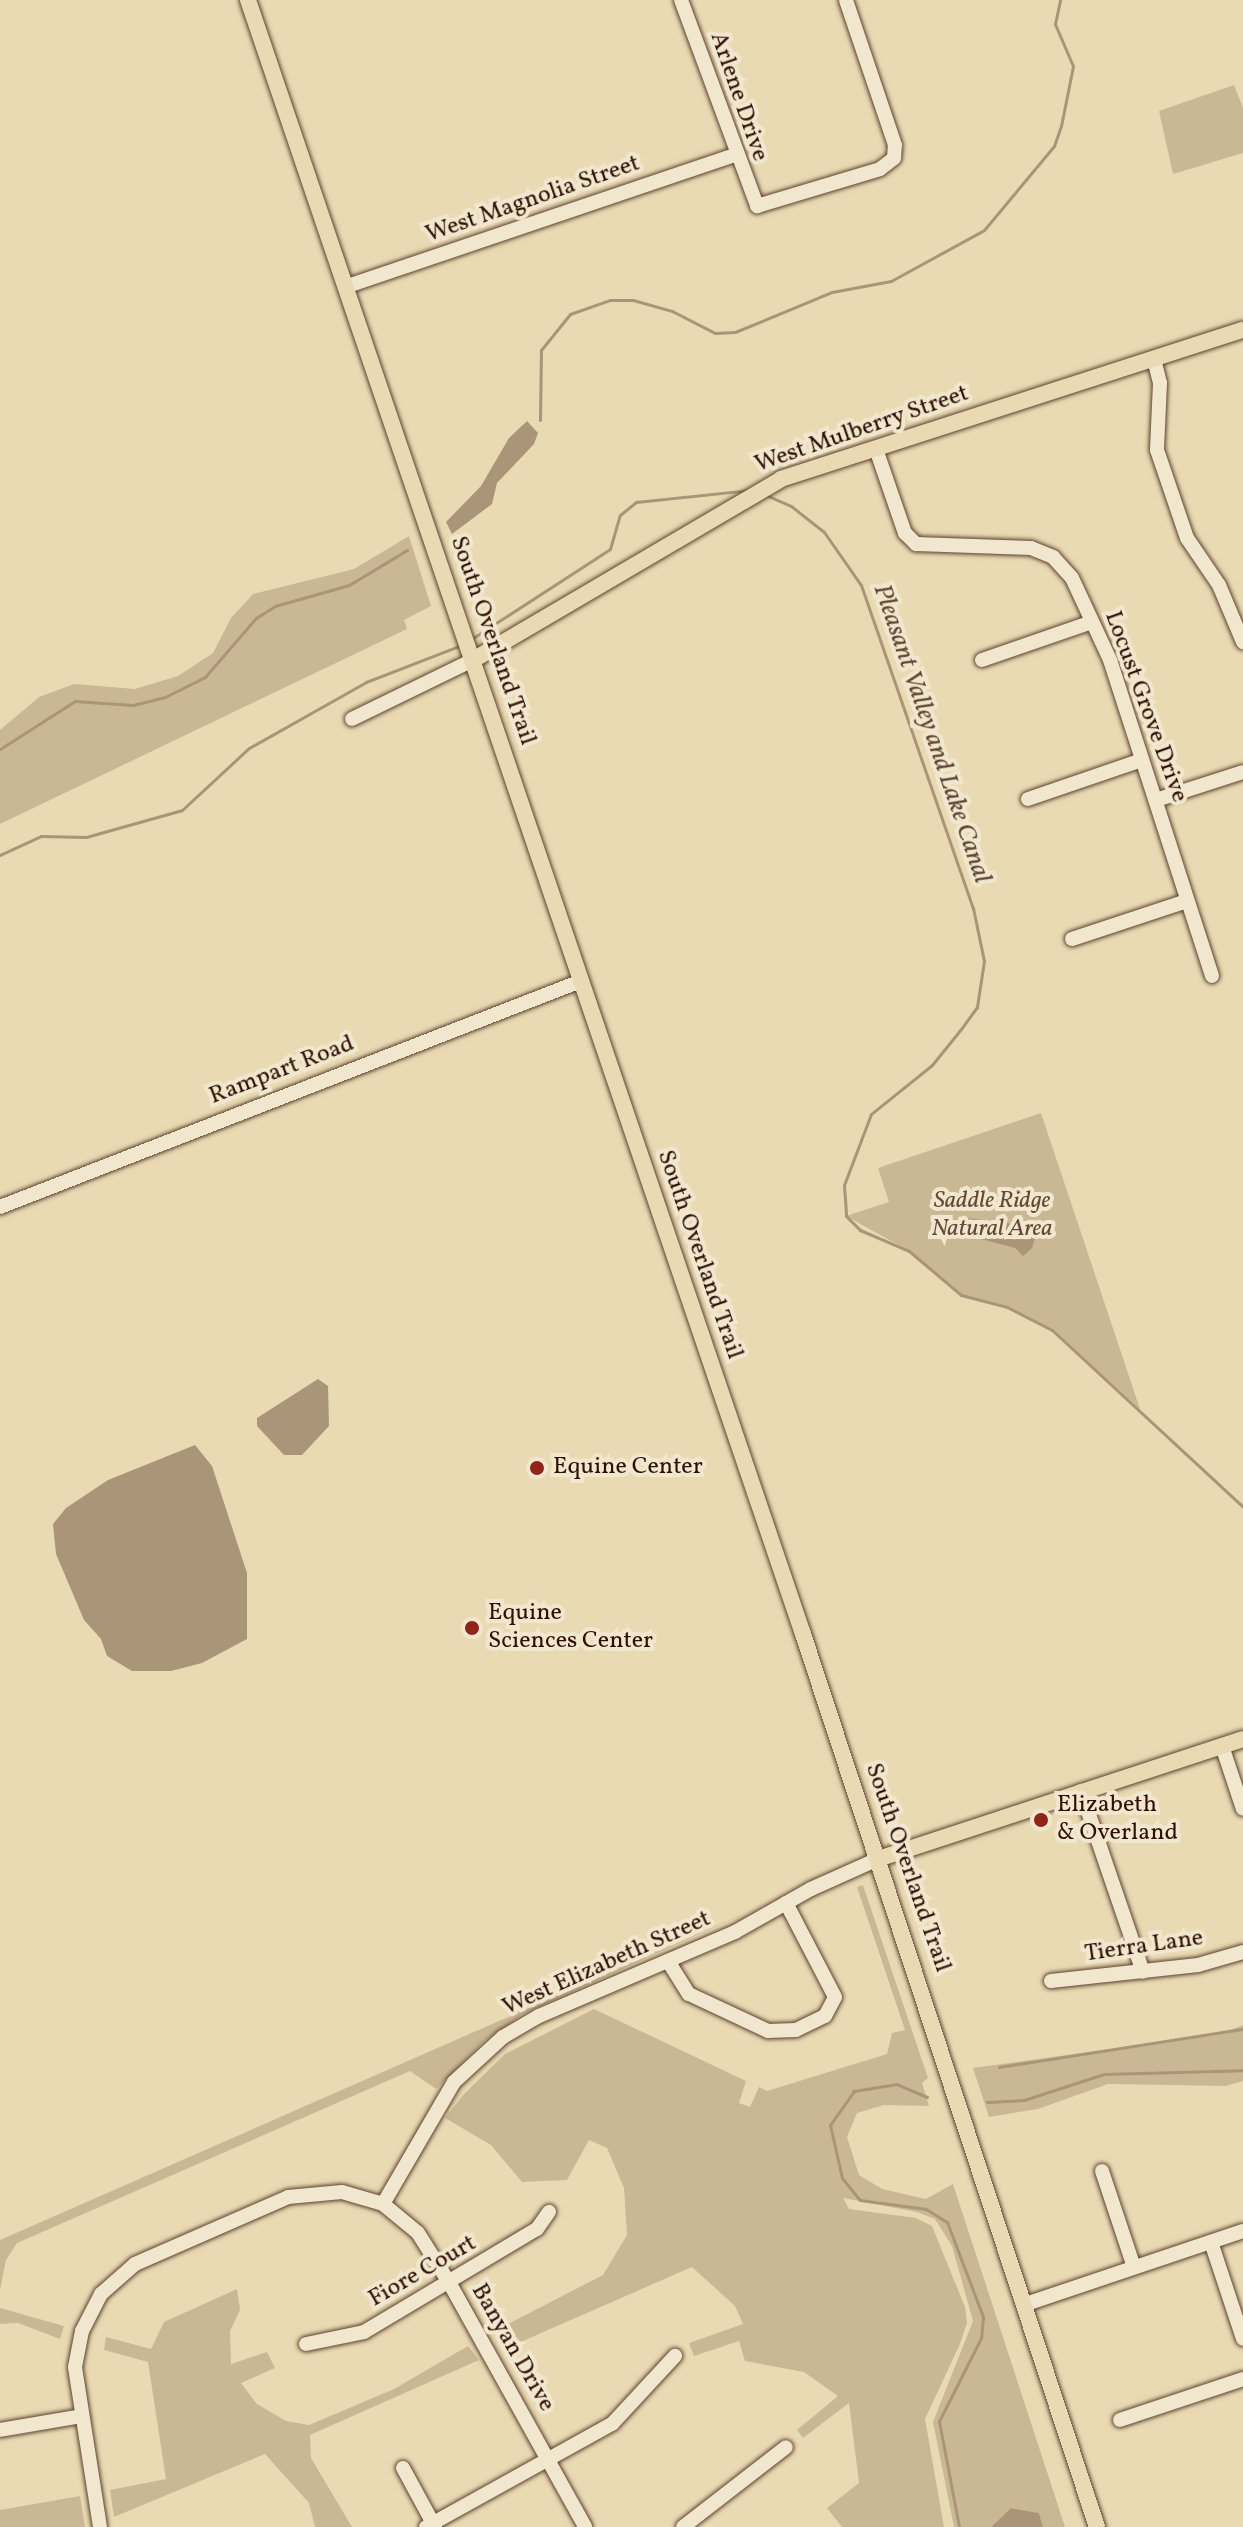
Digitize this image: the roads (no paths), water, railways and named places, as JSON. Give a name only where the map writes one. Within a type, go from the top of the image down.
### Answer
[{"type":"main road","name":"South Overland Trail","points":[[248,0],[878,1859],[1097,2527]]},
{"type":"main road","name":"West Mulberry Street","points":[[469,647],[760,489],[1243,330]]},
{"type":"main road","name":"West Elizabeth Street","points":[[878,1859],[1243,1739]]},
{"type":"street","name":"Arlene Drive","points":[[681,0],[734,155],[757,206],[880,169],[894,158],[895,145],[846,0]]},
{"type":"street","name":"West Magnolia Street","points":[[345,287],[734,155]]},
{"type":"street","points":[[1154,359],[1160,383],[1157,450],[1187,538],[1219,585],[1243,642]]},
{"type":"street","name":"Locust Grove Drive","points":[[876,449],[912,541],[931,548],[1024,547],[1046,553],[1072,578],[1092,622],[1142,760],[1212,976]]},
{"type":"street","points":[[982,660],[1092,622]]},
{"type":"street","name":"West Mulberry Street","points":[[352,719],[469,647]]},
{"type":"street","points":[[1028,799],[1142,760]]},
{"type":"street","points":[[1156,800],[1243,772]]},
{"type":"street","points":[[1072,939],[1187,901]]},
{"type":"street","name":"Rampart Road","points":[[0,1207],[581,981]]},
{"type":"street","points":[[1222,1746],[1243,1809]]},
{"type":"street","points":[[1081,1791],[1143,1972]]},
{"type":"street","name":"West Elizabeth Street","points":[[383,2204],[432,2114],[478,2058],[539,2016],[668,1961],[878,1859]]},
{"type":"street","points":[[668,1961],[689,1994],[768,2031],[796,2030],[825,2016],[835,1997],[829,1980],[786,1903]]},
{"type":"street","name":"Tierra Lane","points":[[1051,1981],[1143,1972],[1243,1952]]},
{"type":"street","points":[[1102,2171],[1134,2267]]},
{"type":"street","points":[[100,2527],[75,2367],[82,2331],[101,2294],[135,2264],[288,2197],[342,2192],[383,2204]]},
{"type":"street","name":"Banyan Drive","points":[[383,2204],[418,2233],[450,2284],[550,2459],[585,2527]]},
{"type":"street","name":"Fiore Court","points":[[306,2344],[364,2332],[450,2284],[537,2229],[549,2212]]},
{"type":"street","points":[[1023,2305],[1243,2231]]},
{"type":"street","points":[[1211,2242],[1243,2339]]},
{"type":"street","points":[[403,2468],[431,2526],[612,2424],[675,2356]]},
{"type":"street","points":[[1120,2420],[1243,2379]]},
{"type":"street","points":[[0,2430],[82,2416]]},
{"type":"street","points":[[683,2527],[786,2447]]},
{"type":"waterway","points":[[540,420],[541,350],[570,314],[610,300],[633,300],[672,311],[715,333],[735,332],[832,292],[891,281],[984,230],[1054,146],[1061,126],[1073,66],[1055,24],[1060,0]]},
{"type":"waterway","name":"Pleasant Valley and Lake Canal","points":[[473,638],[610,549],[620,515],[636,502],[751,490]]},
{"type":"waterway","name":"Pleasant Valley and Lake Canal","points":[[766,495],[791,506],[824,532],[861,585],[973,908],[984,961],[977,1007],[961,1029],[932,1065],[871,1114],[844,1185],[846,1216],[860,1230],[909,1251],[961,1295],[1007,1307],[1052,1330],[1243,1507]]},
{"type":"waterway","points":[[0,749],[75,701],[133,705],[165,697],[205,677],[256,618],[275,606],[349,585],[407,550]]},
{"type":"waterway","name":"Pleasant Valley and Lake Canal","points":[[0,855],[41,836],[86,837],[182,810],[249,748],[366,682],[459,646]]},
{"type":"waterway","points":[[999,2067],[1243,2029]]},
{"type":"waterway","name":"Pleasant Valley and Lake Canal","points":[[987,2102],[1024,2100],[1104,2074],[1243,2070]]},
{"type":"waterway","name":"Pleasant Valley and Lake Canal","points":[[927,2097],[897,2084],[854,2091],[830,2125],[842,2178],[860,2200],[926,2209],[947,2222],[983,2317],[981,2338],[939,2421],[959,2527]]},
{"type":"place","name":"Equine Center","points":[[537,1468]]},
{"type":"place","name":"Equine Sciences Center","points":[[472,1628]]},
{"type":"place","name":"Elizabeth & Overland","points":[[1041,1820]]},
{"type":"park label","name":"Saddle Ridge Natural Area","points":[[992,1216]]}]
